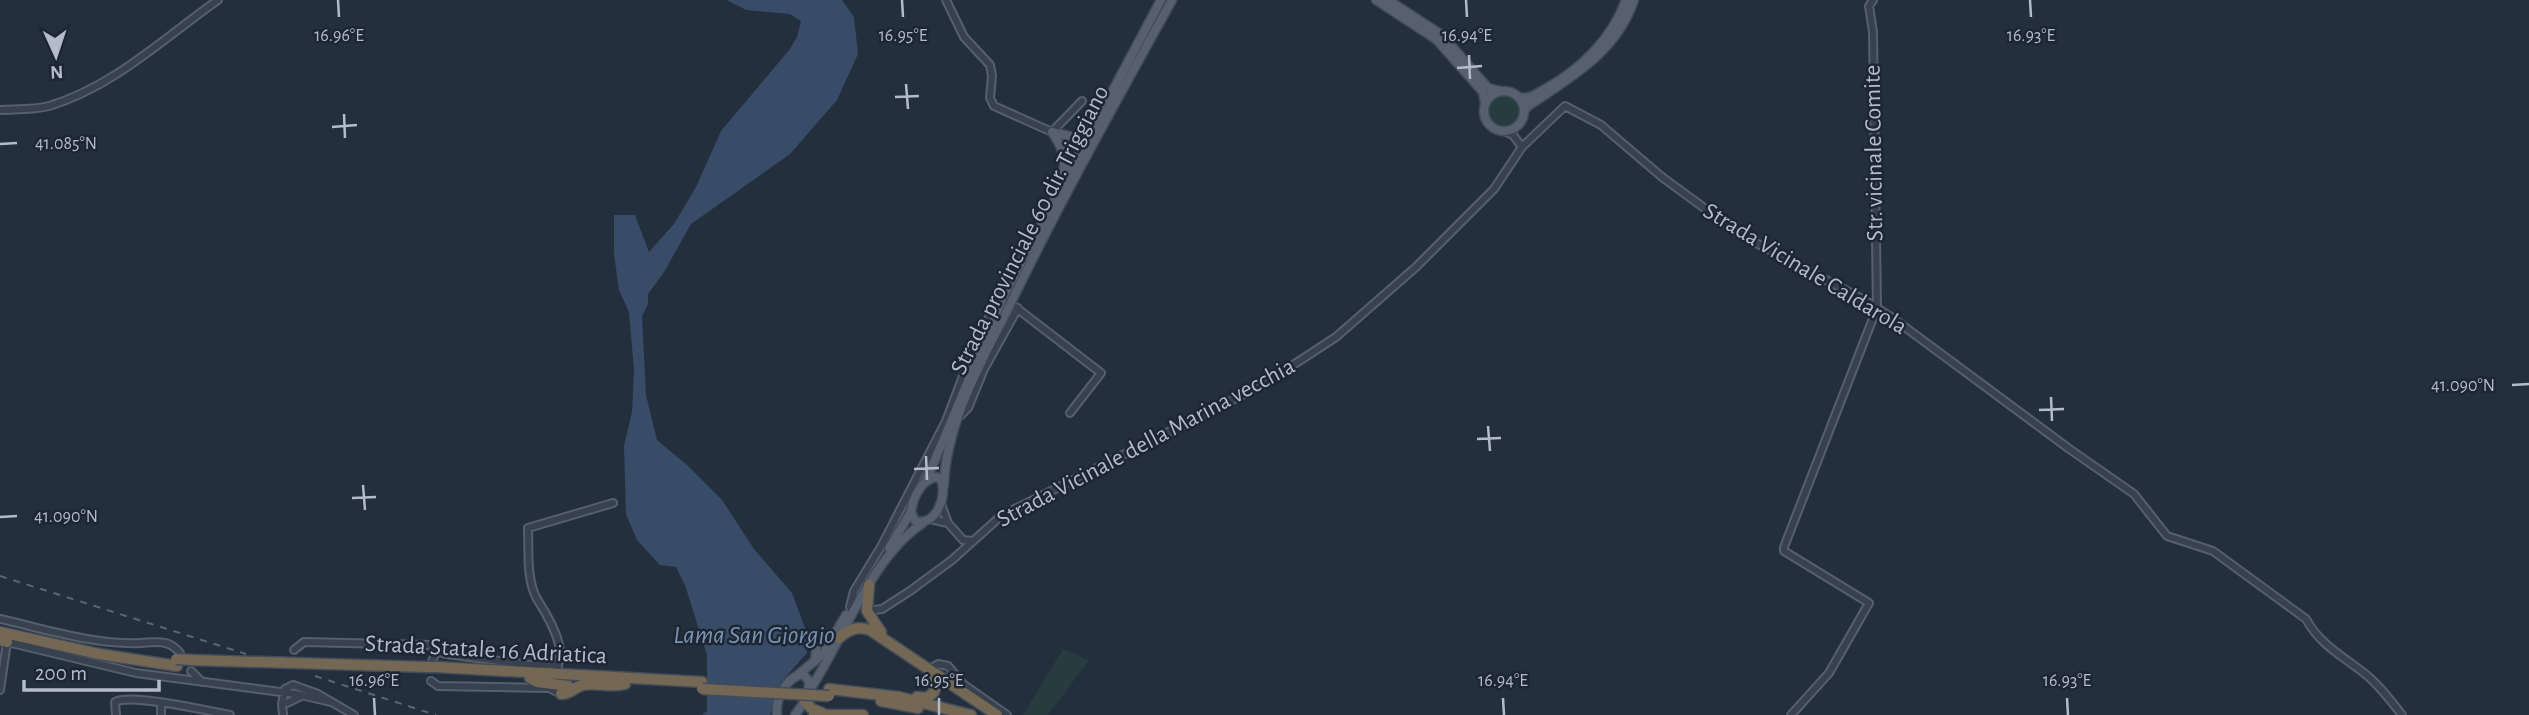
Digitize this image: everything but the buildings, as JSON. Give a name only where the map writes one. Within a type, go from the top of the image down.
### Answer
[{"type":"highway","points":[[869,585],[867,611],[870,619],[886,638]]},
{"type":"highway","points":[[835,639],[846,631],[863,627],[886,638],[997,715]]},
{"type":"highway","name":"Strada Statale 16 Adriatica","points":[[0,629],[99,654],[178,659],[192,666],[574,675],[899,696],[971,715]]},
{"type":"highway","points":[[528,675],[558,665],[574,675]]},
{"type":"highway","points":[[899,696],[921,698],[931,695],[936,682],[929,669]]},
{"type":"highway","points":[[528,675],[568,686],[561,694]]},
{"type":"highway","name":"Strada Statale 16 Adriatica","points":[[528,675],[625,684],[702,685]]},
{"type":"highway","points":[[561,694],[583,685],[625,684]]},
{"type":"highway","name":"Strada Statale 16 Adriatica","points":[[829,693],[887,701],[916,713],[951,715]]},
{"type":"highway","points":[[807,696],[812,709],[818,714],[863,715]]},
{"type":"main road","points":[[926,481],[983,341],[1023,259],[1161,0]]},
{"type":"main road","name":"Strada provinciale 60 dir. Triggiano","points":[[941,504],[947,454],[977,373],[1014,306],[1085,158],[1174,0]]},
{"type":"main road","points":[[1376,0],[1437,40],[1483,92],[1484,117],[1487,123],[1492,128],[1506,132],[1515,132],[1528,106],[1590,65],[1614,37],[1633,0]]},
{"type":"main road","points":[[1388,0],[1442,35],[1488,88],[1507,91],[1525,99],[1549,87],[1585,61],[1608,34],[1626,0]]},
{"type":"main road","points":[[1052,132],[1068,137],[1081,135],[1114,88]]},
{"type":"main road","points":[[1485,103],[1489,97],[1501,91]]},
{"type":"main road","points":[[1519,97],[1524,111]]},
{"type":"main road","points":[[1048,212],[1065,169],[1062,146],[1052,132]]},
{"type":"main road","points":[[795,715],[850,607],[911,512],[914,491],[936,477],[941,479],[944,485]]},
{"type":"main road","points":[[776,714],[782,691],[788,683],[823,654],[900,541],[927,521],[941,504]]},
{"type":"main road","points":[[911,512],[915,521],[927,521]]},
{"type":"main road","points":[[814,663],[817,639],[825,643],[835,639]]},
{"type":"main road","points":[[799,674],[807,677],[807,696]]},
{"type":"street","points":[[0,110],[47,107],[91,88],[142,57],[218,0]]},
{"type":"street","points":[[946,0],[964,37],[990,65],[991,103],[1052,132],[1082,101]]},
{"type":"street","name":"Str. vicinale Comite","points":[[1873,0],[1869,6],[1873,32],[1877,308]]},
{"type":"street","name":"Strada Vicinale Caldarola","points":[[1565,107],[1601,125],[1662,177],[1732,230],[1877,308],[2134,494],[2167,536],[2213,551],[2306,619],[2328,648],[2369,677],[2402,715]]},
{"type":"street","name":"Strada Vicinale della Marina vecchia","points":[[963,540],[973,541],[1001,516],[1264,384],[1336,337],[1416,267],[1494,189],[1522,147],[1565,107]]},
{"type":"street","points":[[1515,132],[1522,147]]},
{"type":"street","points":[[850,607],[855,591],[914,491],[1009,274],[1023,259]]},
{"type":"street","points":[[1014,306],[1101,373],[1070,413]]},
{"type":"street","points":[[1791,715],[1829,673],[1869,603],[1784,551],[1784,547],[1877,308]]},
{"type":"street","points":[[294,650],[304,642],[429,645],[436,651],[531,665],[558,665],[562,655],[558,641],[537,598],[531,577],[528,528],[613,503]]},
{"type":"street","points":[[941,504],[948,523],[963,540],[962,550]]},
{"type":"street","points":[[927,521],[948,523]]},
{"type":"street","points":[[867,611],[882,610],[939,570],[973,541]]},
{"type":"street","points":[[0,619],[97,640],[170,643],[178,659]]},
{"type":"street","points":[[0,690],[3,641],[136,674],[262,689],[331,702]]},
{"type":"street","points":[[436,651],[431,671],[438,686],[549,688],[561,694]]},
{"type":"street","points":[[929,669],[938,664],[948,666],[963,684],[1007,715]]},
{"type":"street","points":[[191,681],[192,666]]},
{"type":"street","points":[[192,666],[204,683]]},
{"type":"street","points":[[283,715],[284,693],[289,686],[299,685],[354,715]]},
{"type":"street","points":[[262,689],[284,704]]},
{"type":"street","points":[[284,704],[304,696]]},
{"type":"street","points":[[116,715],[118,699],[161,703],[230,715]]},
{"type":"street","points":[[160,715],[161,703]]},
{"type":"green space","points":[[1504,95],[1515,100],[1520,111],[1515,122],[1504,127],[1493,122],[1488,111],[1493,100]]},
{"type":"green space","points":[[1063,649],[1089,660],[1048,715],[1023,715]]},
{"type":"water","name":"Lama San Giorgio","points":[[727,0],[842,0],[854,17],[858,54],[837,100],[790,154],[691,224],[664,272],[648,294],[648,304],[642,316],[646,395],[657,440],[722,500],[754,549],[792,593],[805,628],[807,653],[781,682],[770,715],[702,715],[707,711],[707,655],[685,585],[676,567],[660,565],[637,540],[626,514],[624,446],[632,412],[634,370],[629,312],[619,290],[614,254],[614,215],[635,215],[649,252],[674,224],[696,187],[721,131],[790,49],[797,37],[801,21],[790,14],[746,10]]},
{"type":"railway","points":[[0,576],[246,654]]},
{"type":"railway","points":[[315,676],[436,715]]}]
